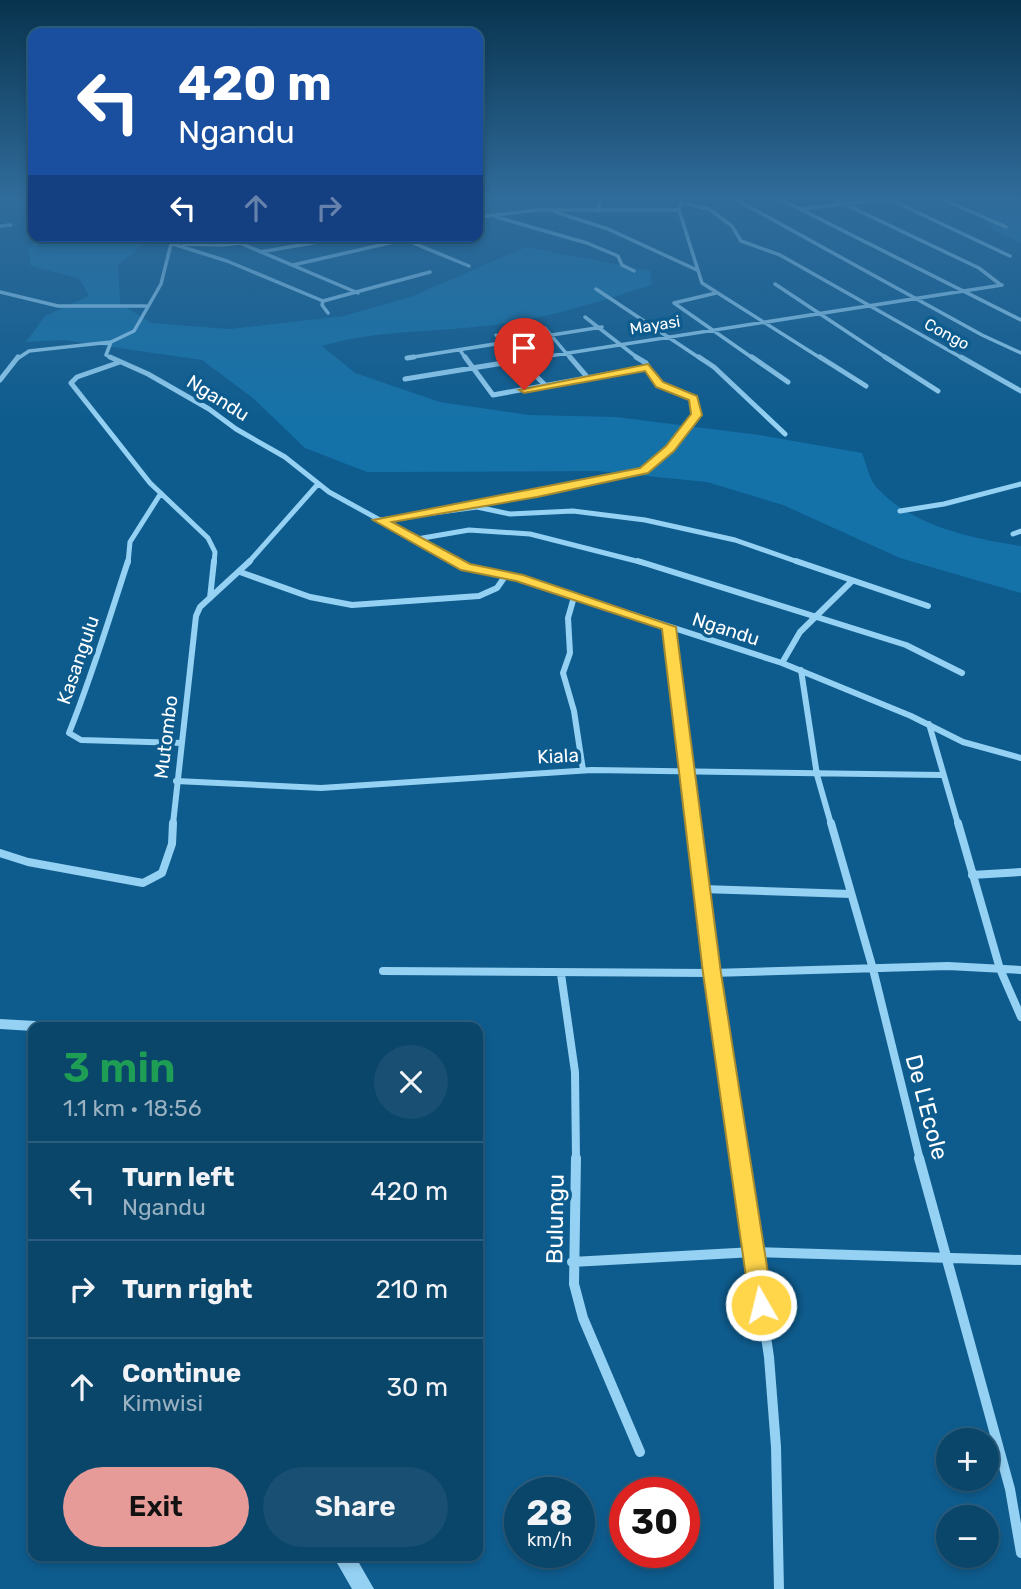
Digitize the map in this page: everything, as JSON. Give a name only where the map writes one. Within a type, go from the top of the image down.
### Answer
[{"type":"street","points":[[0,380],[18,357],[29,351],[111,342],[134,331],[161,284],[163,273]]},
{"type":"street","points":[[256,273],[323,301],[426,273]]},
{"type":"street","points":[[312,273],[358,293]]},
{"type":"street","points":[[698,273],[702,283],[716,293],[866,386]]},
{"type":"street","name":"Congo","points":[[812,273],[1021,391]]},
{"type":"street","points":[[872,273],[982,335],[1021,353]]},
{"type":"street","points":[[928,273],[1021,320]]},
{"type":"street","name":"Mayasi","points":[[405,379],[763,320],[1002,285],[986,273]]},
{"type":"street","points":[[775,284],[833,321],[890,363],[938,391]]},
{"type":"street","points":[[596,289],[714,367],[785,434]]},
{"type":"street","points":[[0,292],[58,306],[146,306]]},
{"type":"street","points":[[716,293],[674,303],[788,382]]},
{"type":"street","points":[[323,301],[322,305],[328,313]]},
{"type":"street","points":[[380,520],[644,470],[670,449],[696,415],[694,398],[660,385],[648,367],[602,327],[585,317]]},
{"type":"street","points":[[407,358],[602,327]]},
{"type":"street","points":[[545,328],[588,378]]},
{"type":"street","points":[[496,335],[523,359],[546,386]]},
{"type":"street","points":[[111,342],[106,355],[120,362]]},
{"type":"street","points":[[460,350],[475,367],[492,395],[648,367]]},
{"type":"street","points":[[120,362],[77,377],[71,383],[161,493],[208,538],[215,552],[210,598]]},
{"type":"street","name":"Ngandu","points":[[120,362],[148,374],[209,409],[236,429],[285,457],[318,484],[466,567],[506,575],[782,663],[929,724],[963,742],[1021,758]]},
{"type":"street","name":"Mutombo","points":[[0,853],[29,862],[143,883],[154,880],[162,873],[172,844],[176,781],[196,616],[210,598],[240,572],[318,484]]},
{"type":"street","points":[[900,511],[944,504],[1021,484]]},
{"type":"street","name":"Kasangulu","points":[[161,493],[130,542],[129,559],[98,649],[96,667],[69,733],[81,740],[182,743]]},
{"type":"street","points":[[428,512],[477,507],[510,514],[573,511],[645,520],[727,537],[928,606]]},
{"type":"street","points":[[417,539],[469,530],[530,534],[638,560],[906,645],[962,673]]},
{"type":"street","points":[[1013,534],[1021,531]]},
{"type":"street","points":[[240,572],[310,597],[362,605],[478,596],[497,587],[506,575]]},
{"type":"street","points":[[782,663],[800,632],[852,581]]},
{"type":"street","points":[[574,597],[568,618],[570,653],[564,673],[575,711],[583,770]]},
{"type":"street","points":[[669,627],[712,973],[769,1357],[776,1447],[779,1589]]},
{"type":"street","name":"De L'Ecole","points":[[801,670],[817,775],[873,969],[902,1096],[1010,1489],[1021,1553]]},
{"type":"street","points":[[929,724],[1000,969],[1021,1017]]},
{"type":"street","name":"Kiala","points":[[176,781],[321,788],[583,770],[942,775]]},
{"type":"street","points":[[972,876],[1021,872]]},
{"type":"street","points":[[702,889],[851,894]]},
{"type":"street","points":[[383,971],[712,973],[948,966],[1021,970]]},
{"type":"street","name":"Bulungu","points":[[561,974],[575,1072],[577,1226],[572,1262],[583,1318],[640,1452]]},
{"type":"street","points":[[0,1024],[28,1026]]},
{"type":"street","points":[[572,1262],[754,1252],[1021,1260]]},
{"type":"street","points":[[346,1561],[364,1589]]},
{"type":"shaded area","points":[[60,273],[118,273],[120,303],[151,323],[229,329],[344,316],[413,296],[466,273],[651,273],[651,285],[544,316],[484,326],[367,336],[322,346],[355,373],[440,402],[529,415],[616,417],[759,435],[862,453],[874,485],[908,512],[944,529],[1021,546],[1021,593],[900,558],[783,505],[707,482],[598,471],[367,472],[305,448],[253,398],[202,360],[64,340],[26,342],[45,316],[89,296],[79,278]]},
{"type":"route","points":[[524,390],[648,367],[660,385],[694,398],[696,415],[670,449],[644,470],[583,485],[380,520],[466,567],[519,578],[669,627],[712,973],[761,1305]]}]
